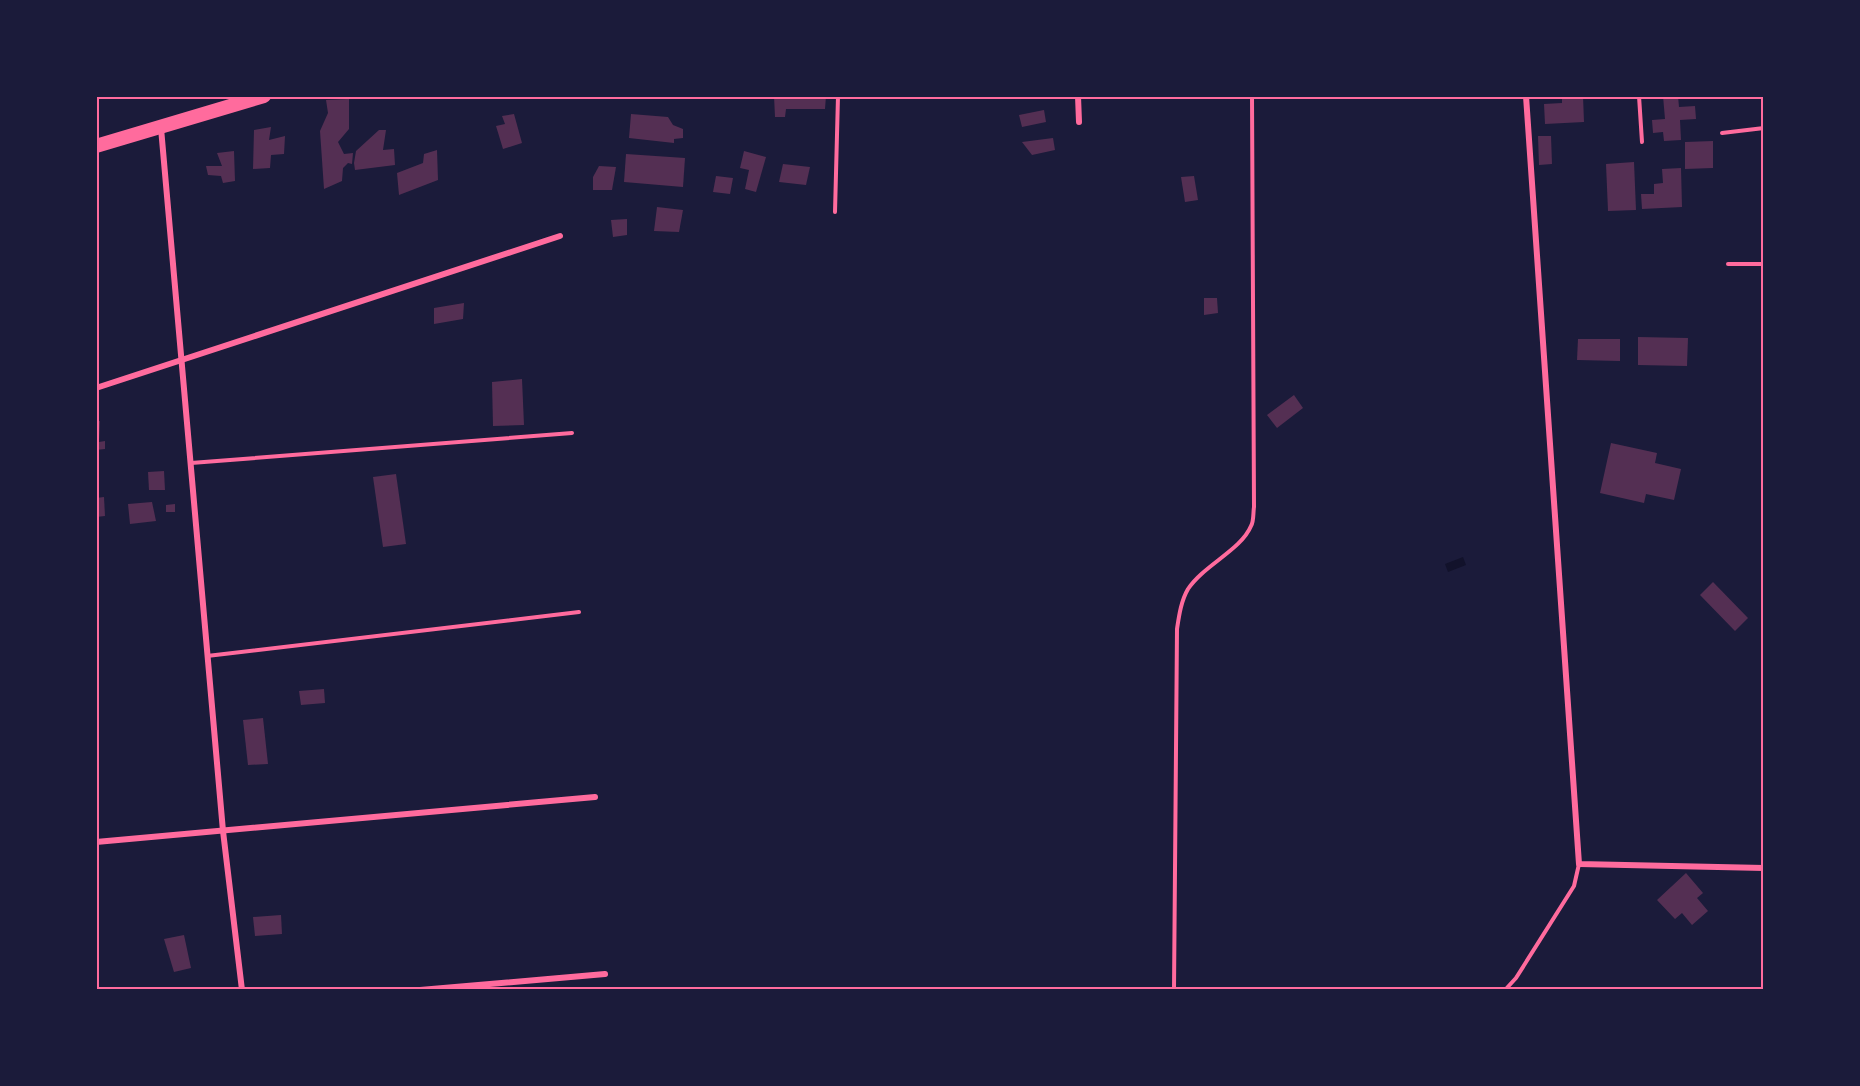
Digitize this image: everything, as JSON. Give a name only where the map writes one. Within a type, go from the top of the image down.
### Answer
[{"type":"main road","points":[[96,146],[264,96]]},
{"type":"street","points":[[1078,96],[1079,122]]},
{"type":"street","points":[[1526,96],[1579,864],[1764,868]]},
{"type":"street","points":[[161,126],[223,831],[242,990]]},
{"type":"street","points":[[96,388],[560,236]]},
{"type":"street","points":[[96,842],[595,798]]},
{"type":"street","points":[[420,990],[605,974]]},
{"type":"lane","points":[[835,212],[838,96]]},
{"type":"lane","points":[[1174,990],[1177,629],[1180,608],[1188,590],[1199,576],[1241,540],[1252,526],[1254,507],[1252,96]]},
{"type":"lane","points":[[1640,96],[1642,142]]},
{"type":"lane","points":[[1722,133],[1764,128]]},
{"type":"lane","points":[[1728,264],[1764,264]]},
{"type":"lane","points":[[191,463],[572,434]]},
{"type":"lane","points":[[207,656],[579,612]]},
{"type":"lane","points":[[1505,990],[1516,978],[1574,886],[1579,864]]},
{"type":"shaded area","points":[[1463,557],[1466,565],[1448,572],[1445,564]]},
{"type":"building","points":[[774,96],[826,96],[825,109],[786,109],[785,117],[775,117]]},
{"type":"building","points":[[1562,96],[1583,96],[1584,122],[1545,124],[1544,104],[1562,103]]},
{"type":"building","points":[[1663,96],[1678,96],[1679,107],[1695,106],[1696,119],[1680,120],[1681,140],[1664,141],[1663,132],[1653,133],[1652,120],[1665,119]]},
{"type":"building","points":[[349,99],[349,129],[338,142],[344,154],[353,153],[352,164],[348,163],[343,168],[342,181],[324,189],[320,131],[328,113],[326,100]]},
{"type":"building","points":[[1044,110],[1046,122],[1022,127],[1019,115]]},
{"type":"building","points":[[514,114],[522,143],[503,149],[496,126],[505,124],[502,116]]},
{"type":"building","points":[[631,114],[668,117],[673,125],[683,129],[683,138],[674,139],[674,143],[629,138]]},
{"type":"building","points":[[271,127],[269,140],[285,136],[284,154],[271,155],[270,168],[253,169],[254,130]]},
{"type":"building","points":[[379,130],[386,130],[383,150],[394,149],[395,165],[355,170],[356,151]]},
{"type":"building","points":[[1538,136],[1551,136],[1552,164],[1539,165]]},
{"type":"building","points":[[1053,138],[1055,150],[1032,155],[1022,142]]},
{"type":"building","points":[[1713,141],[1713,168],[1685,169],[1685,142]]},
{"type":"building","points":[[437,150],[438,180],[399,195],[397,173],[423,163],[424,154]]},
{"type":"building","points":[[234,151],[235,181],[223,183],[221,176],[208,175],[206,166],[222,166],[217,153]]},
{"type":"building","points":[[744,151],[766,157],[756,192],[745,189],[749,170],[740,168]]},
{"type":"building","points":[[626,154],[685,158],[683,187],[624,182]]},
{"type":"building","points":[[1634,162],[1636,210],[1608,211],[1606,164]]},
{"type":"building","points":[[783,164],[810,167],[806,185],[779,182]]},
{"type":"building","points":[[599,166],[616,167],[612,190],[593,190],[593,177]]},
{"type":"building","points":[[1681,168],[1682,207],[1642,209],[1641,194],[1654,194],[1654,184],[1663,183],[1662,169]]},
{"type":"building","points":[[716,176],[733,178],[730,194],[713,192]]},
{"type":"building","points":[[1194,176],[1198,200],[1185,202],[1181,177]]},
{"type":"building","points":[[657,207],[683,210],[679,232],[654,231]]},
{"type":"building","points":[[627,219],[627,235],[613,237],[611,220]]},
{"type":"building","points":[[1204,298],[1217,298],[1218,313],[1204,315]]},
{"type":"building","points":[[464,303],[463,319],[434,324],[434,308]]},
{"type":"building","points":[[1638,337],[1688,338],[1687,366],[1638,365]]},
{"type":"building","points":[[1578,339],[1620,339],[1620,361],[1577,360]]},
{"type":"building","points":[[522,379],[524,425],[493,426],[492,382]]},
{"type":"building","points":[[1294,395],[1303,408],[1277,428],[1267,415]]},
{"type":"building","points":[[96,421],[100,421],[99,442],[105,441],[105,449],[96,450]]},
{"type":"building","points":[[1611,443],[1657,453],[1655,463],[1681,469],[1674,500],[1646,494],[1644,503],[1600,493]]},
{"type":"building","points":[[164,471],[165,490],[149,490],[148,472]]},
{"type":"building","points":[[396,474],[406,544],[383,547],[373,477]]},
{"type":"building","points":[[104,497],[105,516],[96,517],[96,498]]},
{"type":"building","points":[[152,502],[156,521],[130,524],[128,504]]},
{"type":"building","points":[[175,504],[175,512],[166,512],[166,505]]},
{"type":"building","points":[[1713,582],[1748,618],[1735,631],[1700,595]]},
{"type":"building","points":[[324,689],[325,703],[301,705],[299,691]]},
{"type":"building","points":[[263,718],[268,764],[248,765],[243,720]]},
{"type":"building","points":[[1686,873],[1703,893],[1697,898],[1708,911],[1692,925],[1682,913],[1675,919],[1657,900]]},
{"type":"building","points":[[281,915],[282,934],[255,936],[253,917]]},
{"type":"building","points":[[184,935],[191,968],[174,972],[164,939]]}]
